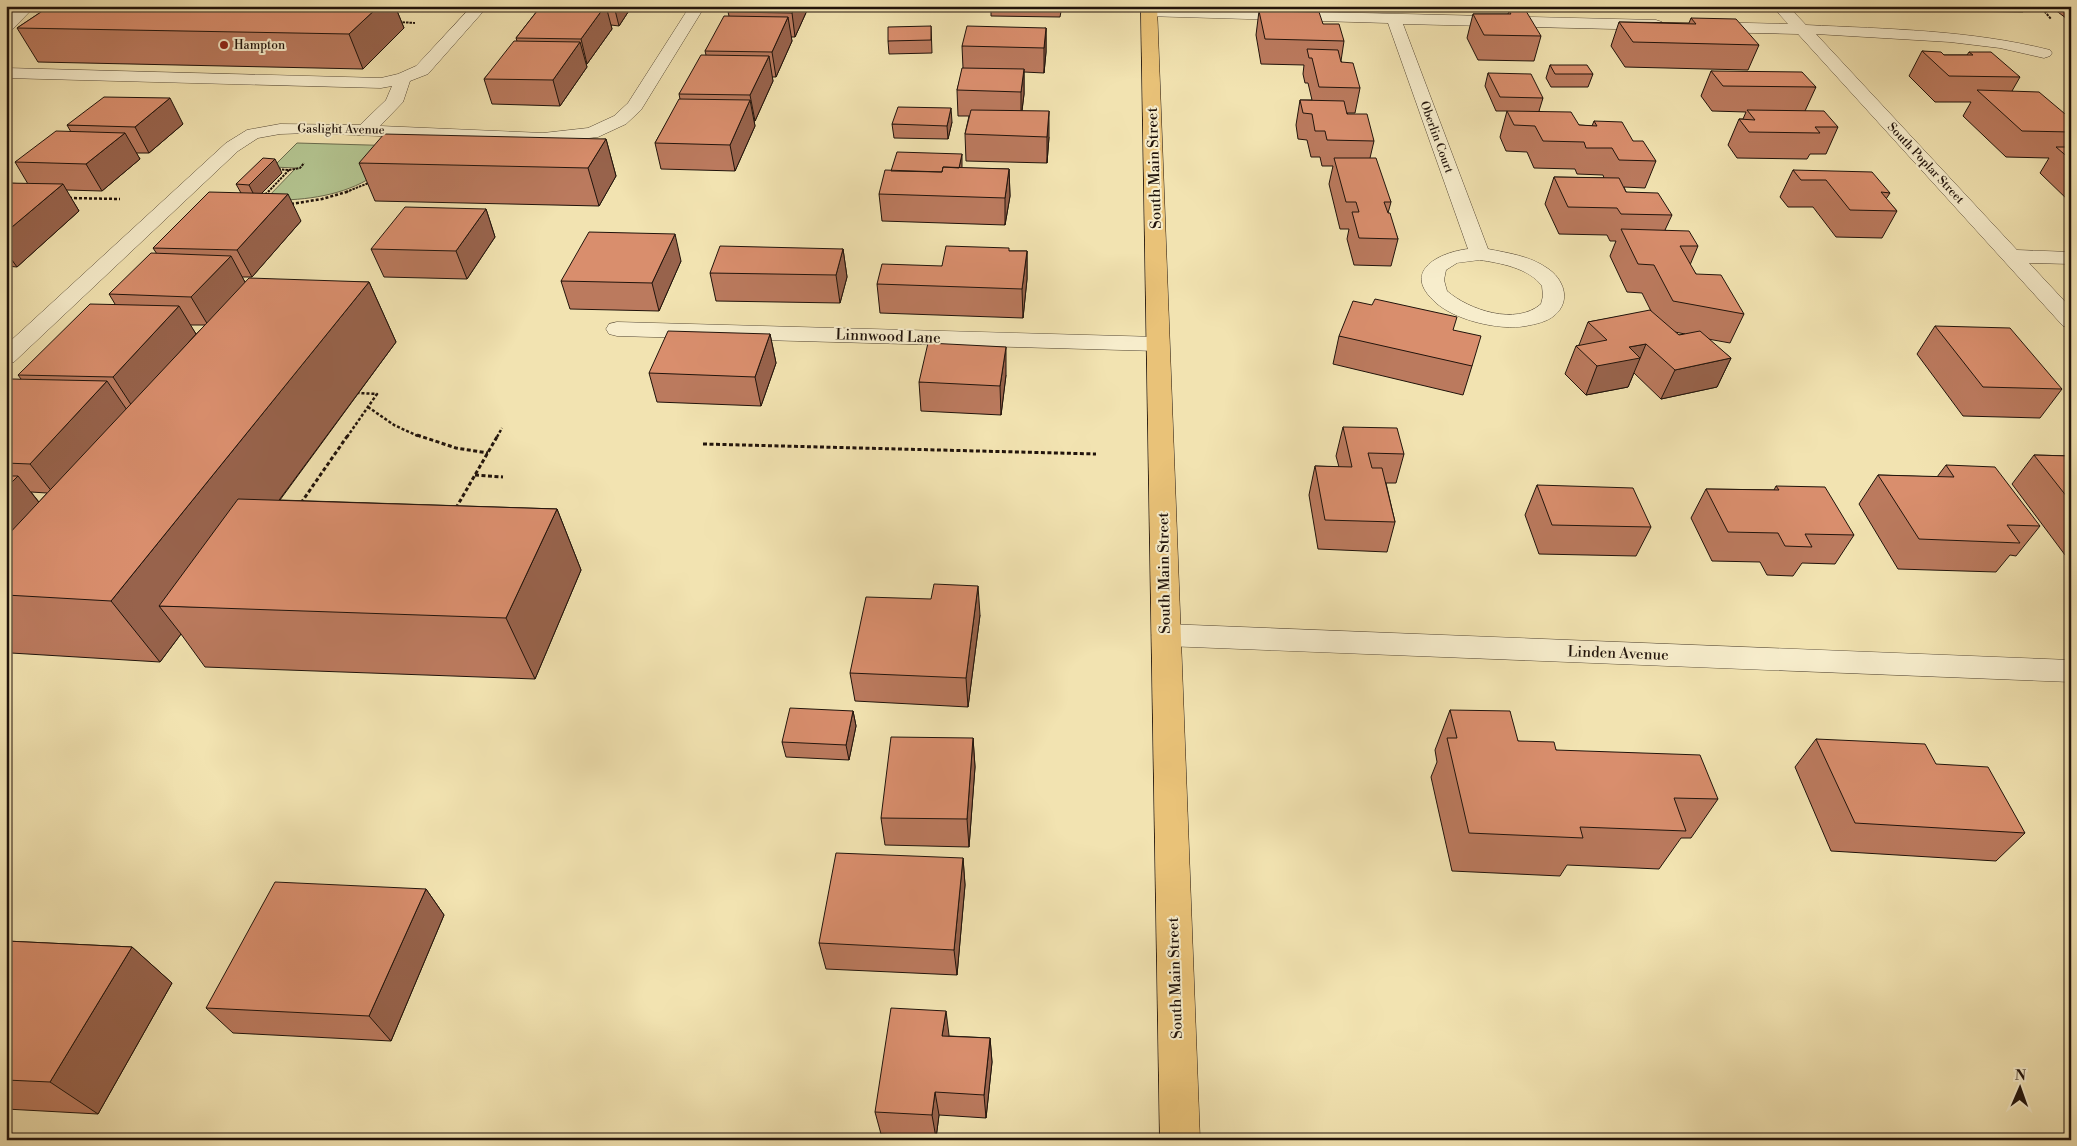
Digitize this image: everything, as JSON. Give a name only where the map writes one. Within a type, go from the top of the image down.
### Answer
[{"type":"main road","name":"South Main Street","points":[[1150,10],[1180,1140]]},
{"type":"street","points":[[6,26],[28,6]]},
{"type":"street","name":"Gaslight Avenue","points":[[6,357],[232,147],[253,134],[280,129],[422,132],[475,137],[543,138],[592,134],[620,120],[635,106],[698,6]]},
{"type":"street","name":"South Poplar Street","points":[[1779,6],[2071,322]]},
{"type":"street","points":[[6,73],[381,83],[404,78],[422,70],[476,7]]},
{"type":"street","points":[[1150,10],[1394,19],[1674,26]]},
{"type":"street","name":"Oberlin Court","points":[[1394,19],[1480,254]]},
{"type":"street","points":[[1694,26],[1802,29],[1950,37],[2000,43],[2044,53]]},
{"type":"street","points":[[365,130],[394,102],[404,78]]},
{"type":"street","points":[[1480,254],[1501,256],[1537,270],[1549,280],[1555,292],[1553,302],[1545,312],[1531,318],[1512,320],[1490,319],[1471,314],[1453,306],[1433,286],[1432,276],[1437,266],[1462,256],[1480,254]]},
{"type":"street","points":[[2011,256],[2071,258]]},
{"type":"street","name":"Linnwood Lane","points":[[618,329],[1158,344]]},
{"type":"street","name":"Linden Avenue","points":[[1166,635],[2071,671]]},
{"type":"path","points":[[400,22],[419,23]]},
{"type":"path","points":[[262,197],[289,170],[274,169]]},
{"type":"path","points":[[284,205],[328,198],[354,191],[374,181]]},
{"type":"path","points":[[64,198],[121,199]]},
{"type":"path","points":[[298,510],[377,394],[358,394]]},
{"type":"path","points":[[368,407],[395,425],[438,442],[467,450],[488,453]]},
{"type":"path","points":[[452,514],[502,428]]},
{"type":"path","points":[[703,444],[1096,454]]},
{"type":"path","points":[[474,475],[503,476]]},
{"type":"path","points":[[446,507],[456,507]]},
{"type":"green space","points":[[297,143],[403,146],[377,173],[355,186],[318,197],[265,200],[296,168],[273,167]]},
{"type":"building","points":[[50,6],[379,6],[349,34],[17,28]]},
{"type":"building","points":[[541,6],[605,6],[581,39],[516,38]]},
{"type":"building","points":[[731,6],[795,6],[792,13],[728,12]]},
{"type":"building","points":[[1259,11],[1319,12],[1323,24],[1339,24],[1344,41],[1265,39]]},
{"type":"building","points":[[1509,11],[1526,11],[1541,36],[1484,35],[1473,14],[1511,14]]},
{"type":"building","points":[[724,16],[788,17],[772,52],[705,51]]},
{"type":"building","points":[[1691,18],[1736,19],[1759,45],[1633,42],[1619,22],[1696,24]]},
{"type":"building","points":[[931,26],[931,40],[888,41],[888,27]]},
{"type":"building","points":[[967,26],[1046,28],[1044,48],[962,46]]},
{"type":"building","points":[[514,41],[580,42],[553,80],[484,79]]},
{"type":"building","points":[[1307,49],[1338,50],[1341,62],[1353,63],[1360,88],[1319,87],[1312,58],[1309,58]]},
{"type":"building","points":[[1922,51],[1941,52],[1944,55],[1973,55],[1969,52],[1991,52],[2020,77],[1949,76]]},
{"type":"building","points":[[701,55],[769,56],[750,95],[679,94]]},
{"type":"building","points":[[1550,65],[1587,65],[1593,74],[1555,74]]},
{"type":"building","points":[[962,68],[1024,69],[1021,92],[957,90]]},
{"type":"building","points":[[1711,71],[1802,72],[1816,87],[1723,86]]},
{"type":"building","points":[[1488,73],[1531,74],[1543,98],[1500,97]]},
{"type":"building","points":[[1977,90],[2039,92],[2071,119],[2071,132],[2022,131]]},
{"type":"building","points":[[104,97],[170,98],[135,127],[67,125]]},
{"type":"building","points":[[679,99],[750,100],[730,145],[655,143]]},
{"type":"building","points":[[1300,100],[1344,101],[1347,114],[1367,114],[1374,141],[1327,140],[1325,131],[1315,131],[1312,114],[1303,113]]},
{"type":"building","points":[[898,107],[951,108],[947,126],[892,124]]},
{"type":"building","points":[[971,110],[1049,111],[1047,137],[965,134]]},
{"type":"building","points":[[1747,110],[1824,111],[1838,127],[1815,127],[1820,133],[1749,132],[1739,119],[1755,120]]},
{"type":"building","points":[[1507,111],[1571,112],[1579,125],[1597,126],[1594,121],[1622,122],[1633,141],[1643,141],[1656,161],[1619,160],[1612,148],[1586,148],[1584,142],[1543,141],[1535,126],[1514,125]]},
{"type":"building","points":[[56,131],[125,133],[86,164],[15,162]]},
{"type":"building","points":[[384,134],[606,139],[588,168],[359,163]]},
{"type":"building","points":[[2056,147],[2071,147],[2071,160]]},
{"type":"building","points":[[897,152],[962,154],[959,168],[943,167],[942,172],[891,171]]},
{"type":"building","points":[[263,158],[275,159],[249,185],[236,184]]},
{"type":"building","points":[[1334,158],[1376,158],[1391,202],[1384,202],[1388,213],[1390,213],[1398,239],[1359,238],[1352,212],[1359,212],[1356,202],[1346,202]]},
{"type":"building","points":[[943,167],[1009,169],[1005,198],[879,194],[885,170],[942,172]]},
{"type":"building","points":[[1793,170],[1872,172],[1890,193],[1881,192],[1897,211],[1850,210],[1826,180],[1801,180]]},
{"type":"building","points":[[1554,177],[1619,178],[1626,192],[1658,193],[1672,215],[1621,214],[1617,208],[1568,207]]},
{"type":"building","points":[[6,183],[63,184],[6,232]]},
{"type":"building","points":[[209,192],[288,194],[237,250],[153,248]]},
{"type":"building","points":[[405,207],[486,209],[456,251],[371,249]]},
{"type":"building","points":[[1621,229],[1689,231],[1698,246],[1680,246],[1696,274],[1721,275],[1744,314],[1673,301],[1654,265],[1638,264]]},
{"type":"building","points":[[589,232],[675,234],[652,283],[561,281]]},
{"type":"building","points":[[720,246],[843,249],[836,275],[710,273]]},
{"type":"building","points":[[946,246],[1009,248],[1009,251],[1027,251],[1022,289],[877,284],[882,264],[942,266]]},
{"type":"building","points":[[151,253],[231,256],[191,297],[109,294]]},
{"type":"building","points":[[249,278],[369,282],[111,601],[6,595],[6,537]]},
{"type":"building","points":[[1375,299],[1457,317],[1453,330],[1481,336],[1472,366],[1339,336],[1353,301],[1372,305]]},
{"type":"building","points":[[90,304],[179,306],[113,377],[18,375]]},
{"type":"building","points":[[1650,310],[1679,335],[1700,331],[1731,358],[1675,370],[1646,344],[1629,347],[1640,358],[1597,366],[1576,346],[1607,340],[1588,322]]},
{"type":"building","points":[[1935,326],[2010,328],[2062,389],[1983,387]]},
{"type":"building","points":[[668,331],[770,334],[755,377],[649,373]]},
{"type":"building","points":[[928,343],[1006,347],[1000,386],[919,382]]},
{"type":"building","points":[[12,379],[107,381],[30,464],[6,463],[6,384]]},
{"type":"building","points":[[1343,427],[1397,428],[1404,454],[1368,453],[1372,468],[1382,468],[1395,522],[1325,520],[1315,466],[1352,467]]},
{"type":"building","points":[[2034,455],[2071,456],[2071,502]]},
{"type":"building","points":[[1946,465],[1995,467],[2040,526],[2007,525],[2020,543],[1919,539],[1878,475],[1954,477]]},
{"type":"building","points":[[6,476],[18,476],[6,488]]},
{"type":"building","points":[[1537,485],[1633,488],[1651,527],[1552,525]]},
{"type":"building","points":[[1776,486],[1825,487],[1854,535],[1805,534],[1812,547],[1785,546],[1778,533],[1728,532],[1706,489],[1779,490]]},
{"type":"building","points":[[238,499],[557,509],[506,618],[159,606]]},
{"type":"building","points":[[934,584],[978,586],[966,678],[850,673],[866,597],[931,599]]},
{"type":"building","points":[[790,708],[853,711],[846,745],[782,742]]},
{"type":"building","points":[[1450,710],[1510,711],[1518,741],[1554,742],[1556,750],[1700,755],[1718,799],[1674,798],[1686,831],[1580,827],[1583,838],[1469,833],[1447,738],[1457,738]]},
{"type":"building","points":[[891,737],[973,738],[967,819],[881,818]]},
{"type":"building","points":[[1816,739],[1925,744],[1936,764],[1988,767],[2025,833],[1855,823]]},
{"type":"building","points":[[836,853],[963,858],[954,950],[819,943]]},
{"type":"building","points":[[275,882],[426,889],[369,1016],[206,1008]]},
{"type":"building","points":[[6,941],[132,947],[50,1082],[6,1080]]},
{"type":"building","points":[[891,1008],[946,1011],[942,1036],[990,1038],[984,1095],[935,1092],[932,1115],[875,1112]]},
{"type":"place","name":"Hampton","points":[[224,45]]}]
